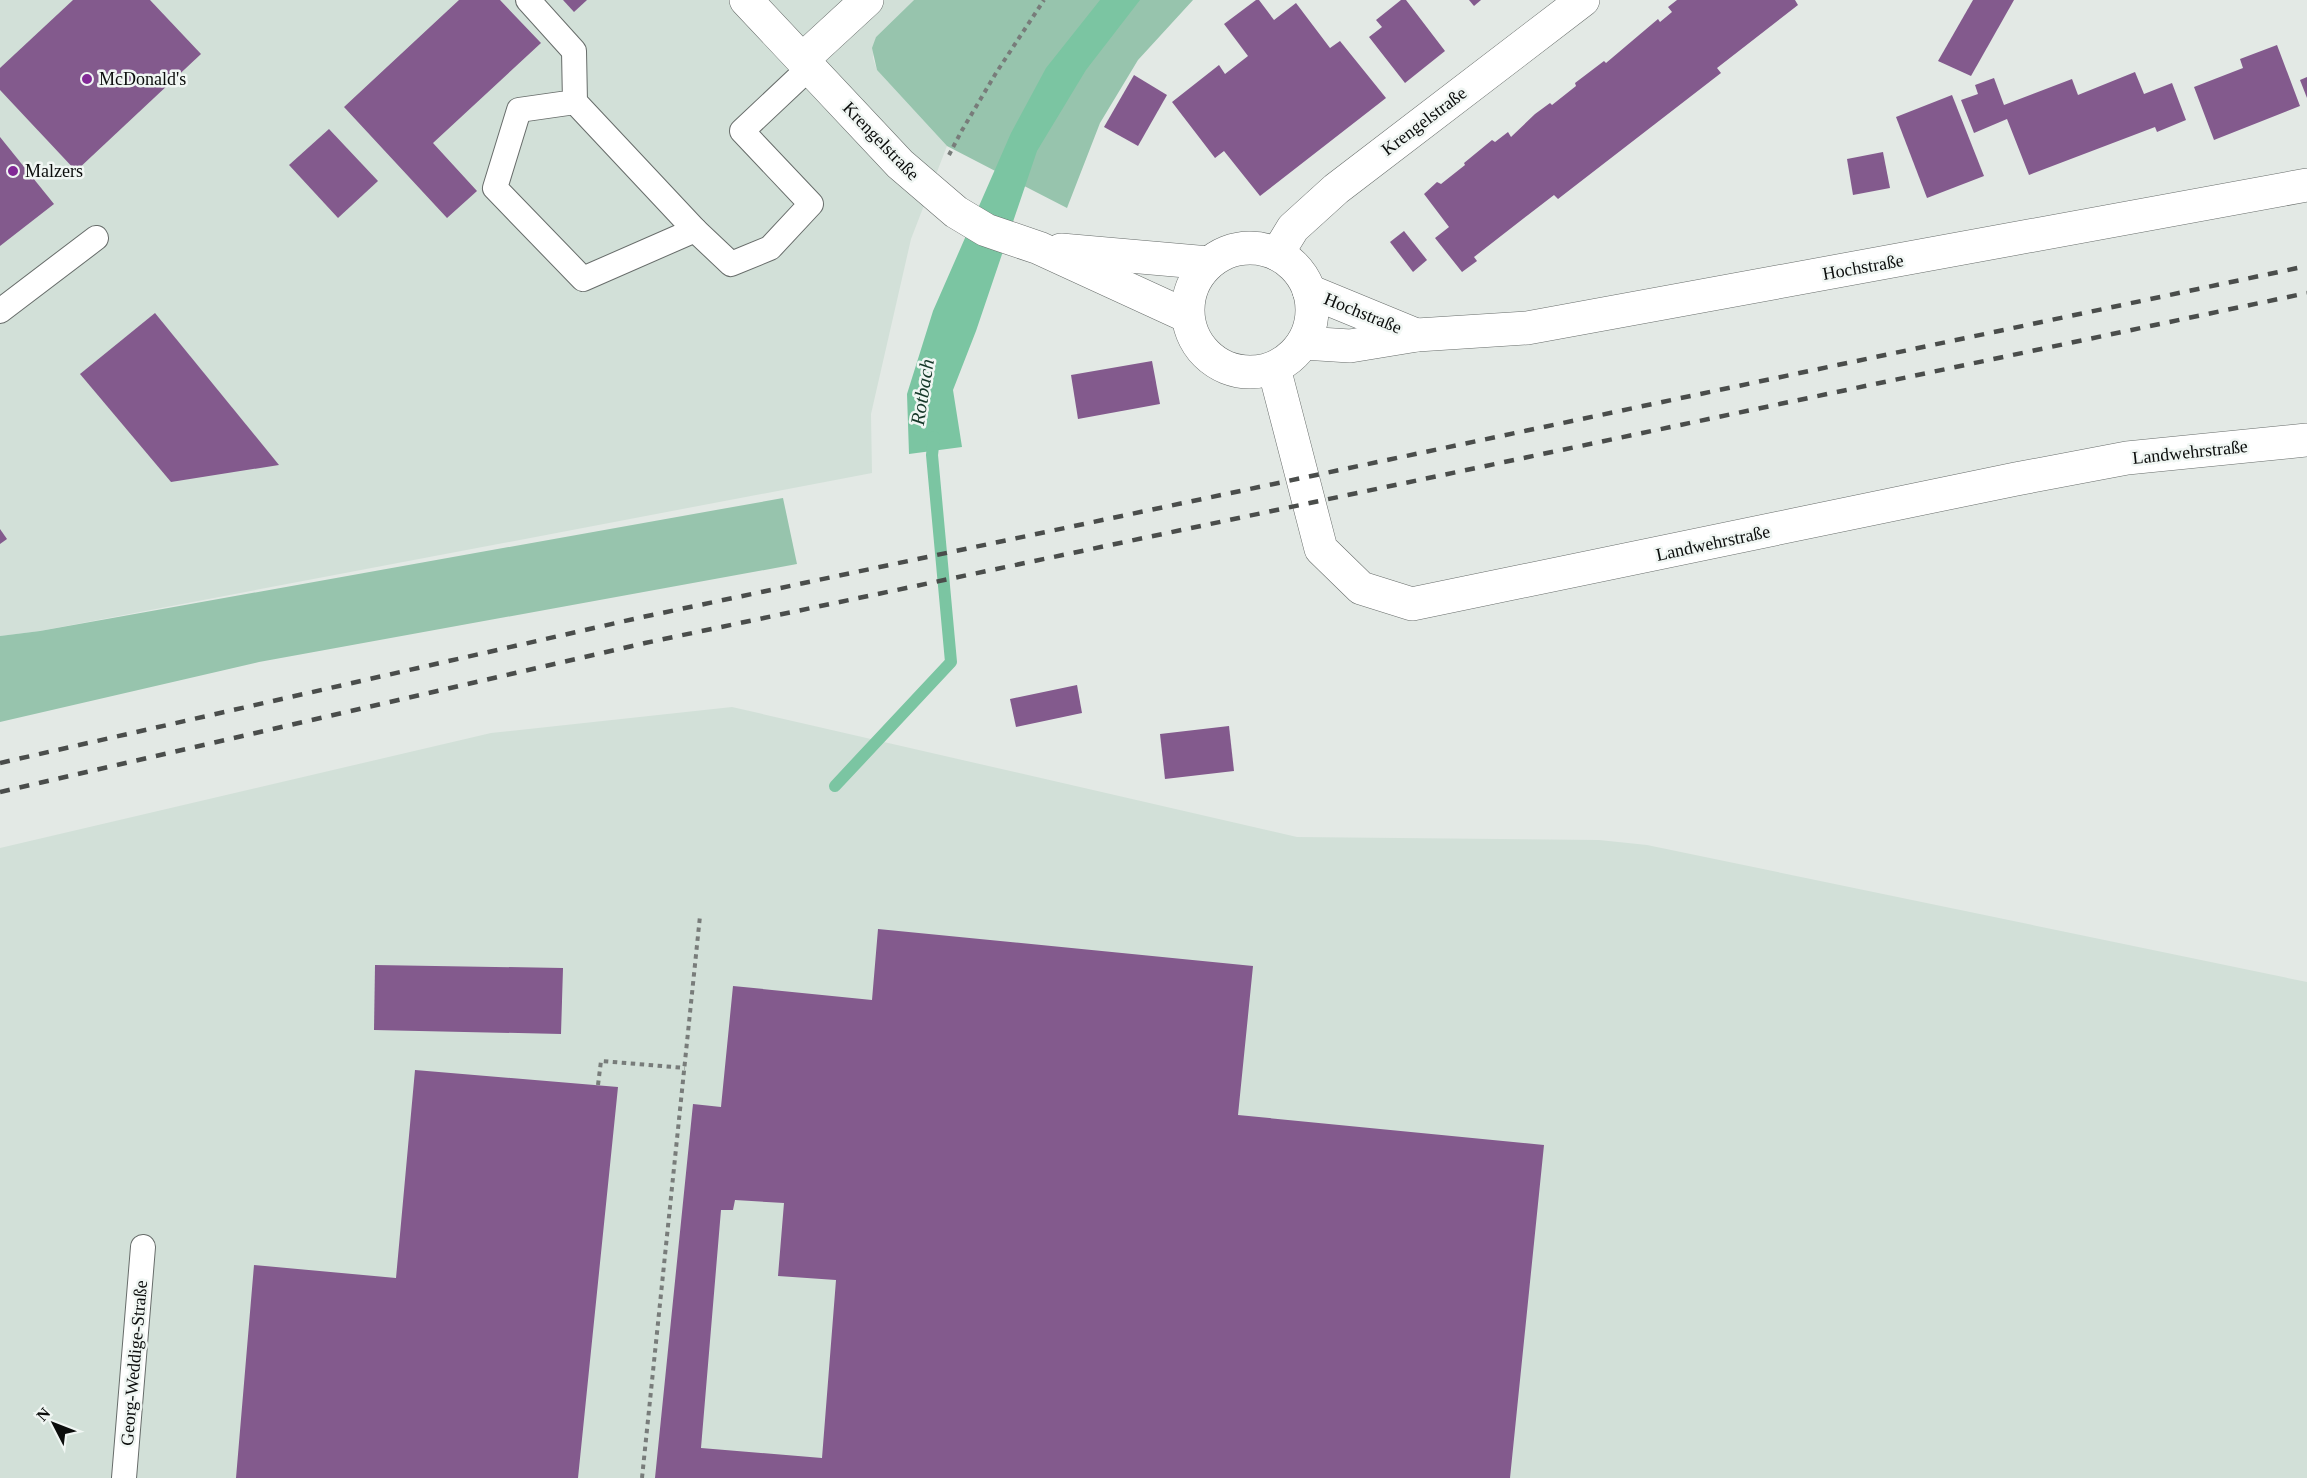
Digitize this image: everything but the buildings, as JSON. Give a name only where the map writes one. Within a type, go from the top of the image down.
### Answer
[{"type":"street","name":"Krengelstraße","points":[[746,0],[900,164],[944,202],[987,230],[1039,248],[1187,316]]},
{"type":"street","points":[[807,63],[867,0]]},
{"type":"street","name":"Krengelstraße","points":[[1277,254],[1293,228],[1336,189],[1583,0]]},
{"type":"street","name":"Hochstraße","points":[[1303,343],[1350,346],[1417,335],[1527,328],[2307,185]]},
{"type":"street","name":"Krengelstraße","points":[[1039,248],[1209,263]]},
{"type":"street","points":[[1241,249],[1260,249],[1277,254],[1291,263],[1302,276],[1309,291],[1312,309],[1310,327],[1303,343],[1291,358],[1274,368],[1255,372],[1236,371],[1217,364],[1203,351],[1192,335],[1187,316],[1189,296],[1196,278],[1209,263],[1224,254],[1241,249]]},
{"type":"street","name":"Hochstraße","points":[[1309,291],[1417,335]]},
{"type":"street","name":"Landwehrstraße","points":[[1274,368],[1321,549],[1361,588],[1412,604],[2127,458],[2307,440]]},
{"type":"lane","points":[[528,0],[574,51],[575,102],[695,230],[731,264],[770,248],[811,204],[742,131],[807,63]]},
{"type":"lane","points":[[575,102],[519,110],[495,188],[583,279],[695,230]]},
{"type":"lane","points":[[0,311],[96,238]]},
{"type":"lane","name":"Georg-Weddige-Straße","points":[[124,1478],[143,1248]]},
{"type":"path","points":[[944,202],[961,132],[1044,0]]},
{"type":"path","points":[[642,1478],[700,916]]},
{"type":"path","points":[[598,1085],[601,1061],[685,1068]]},
{"type":"shaded area","points":[[0,0],[914,0],[876,37],[873,58],[877,70],[947,146],[911,239],[871,414],[872,473],[40,631],[0,636]]},
{"type":"shaded area","points":[[914,0],[1193,0],[1138,60],[1100,123],[1067,208],[947,146],[877,70],[872,48],[876,37]]},
{"type":"shaded area","points":[[783,498],[797,564],[259,662],[0,722],[0,636],[40,631]]},
{"type":"shaded area","points":[[732,707],[1297,837],[1599,840],[1647,845],[2307,982],[2307,1478],[0,1478],[0,848],[491,733]]},
{"type":"water","points":[[1100,0],[1140,0],[1086,70],[1037,151],[976,331],[953,390],[962,447],[909,454],[907,394],[933,311],[1011,133],[1046,68]]},
{"type":"waterway","name":"Rotbach","points":[[835,786],[951,662],[932,455],[934,437]]},
{"type":"railway","points":[[0,763],[638,618],[2307,266]]},
{"type":"railway","points":[[0,792],[645,643],[2307,293]]},
{"type":"place","name":"McDonald's","points":[[87,79]]},
{"type":"place","name":"Malzers","points":[[13,171]]}]
